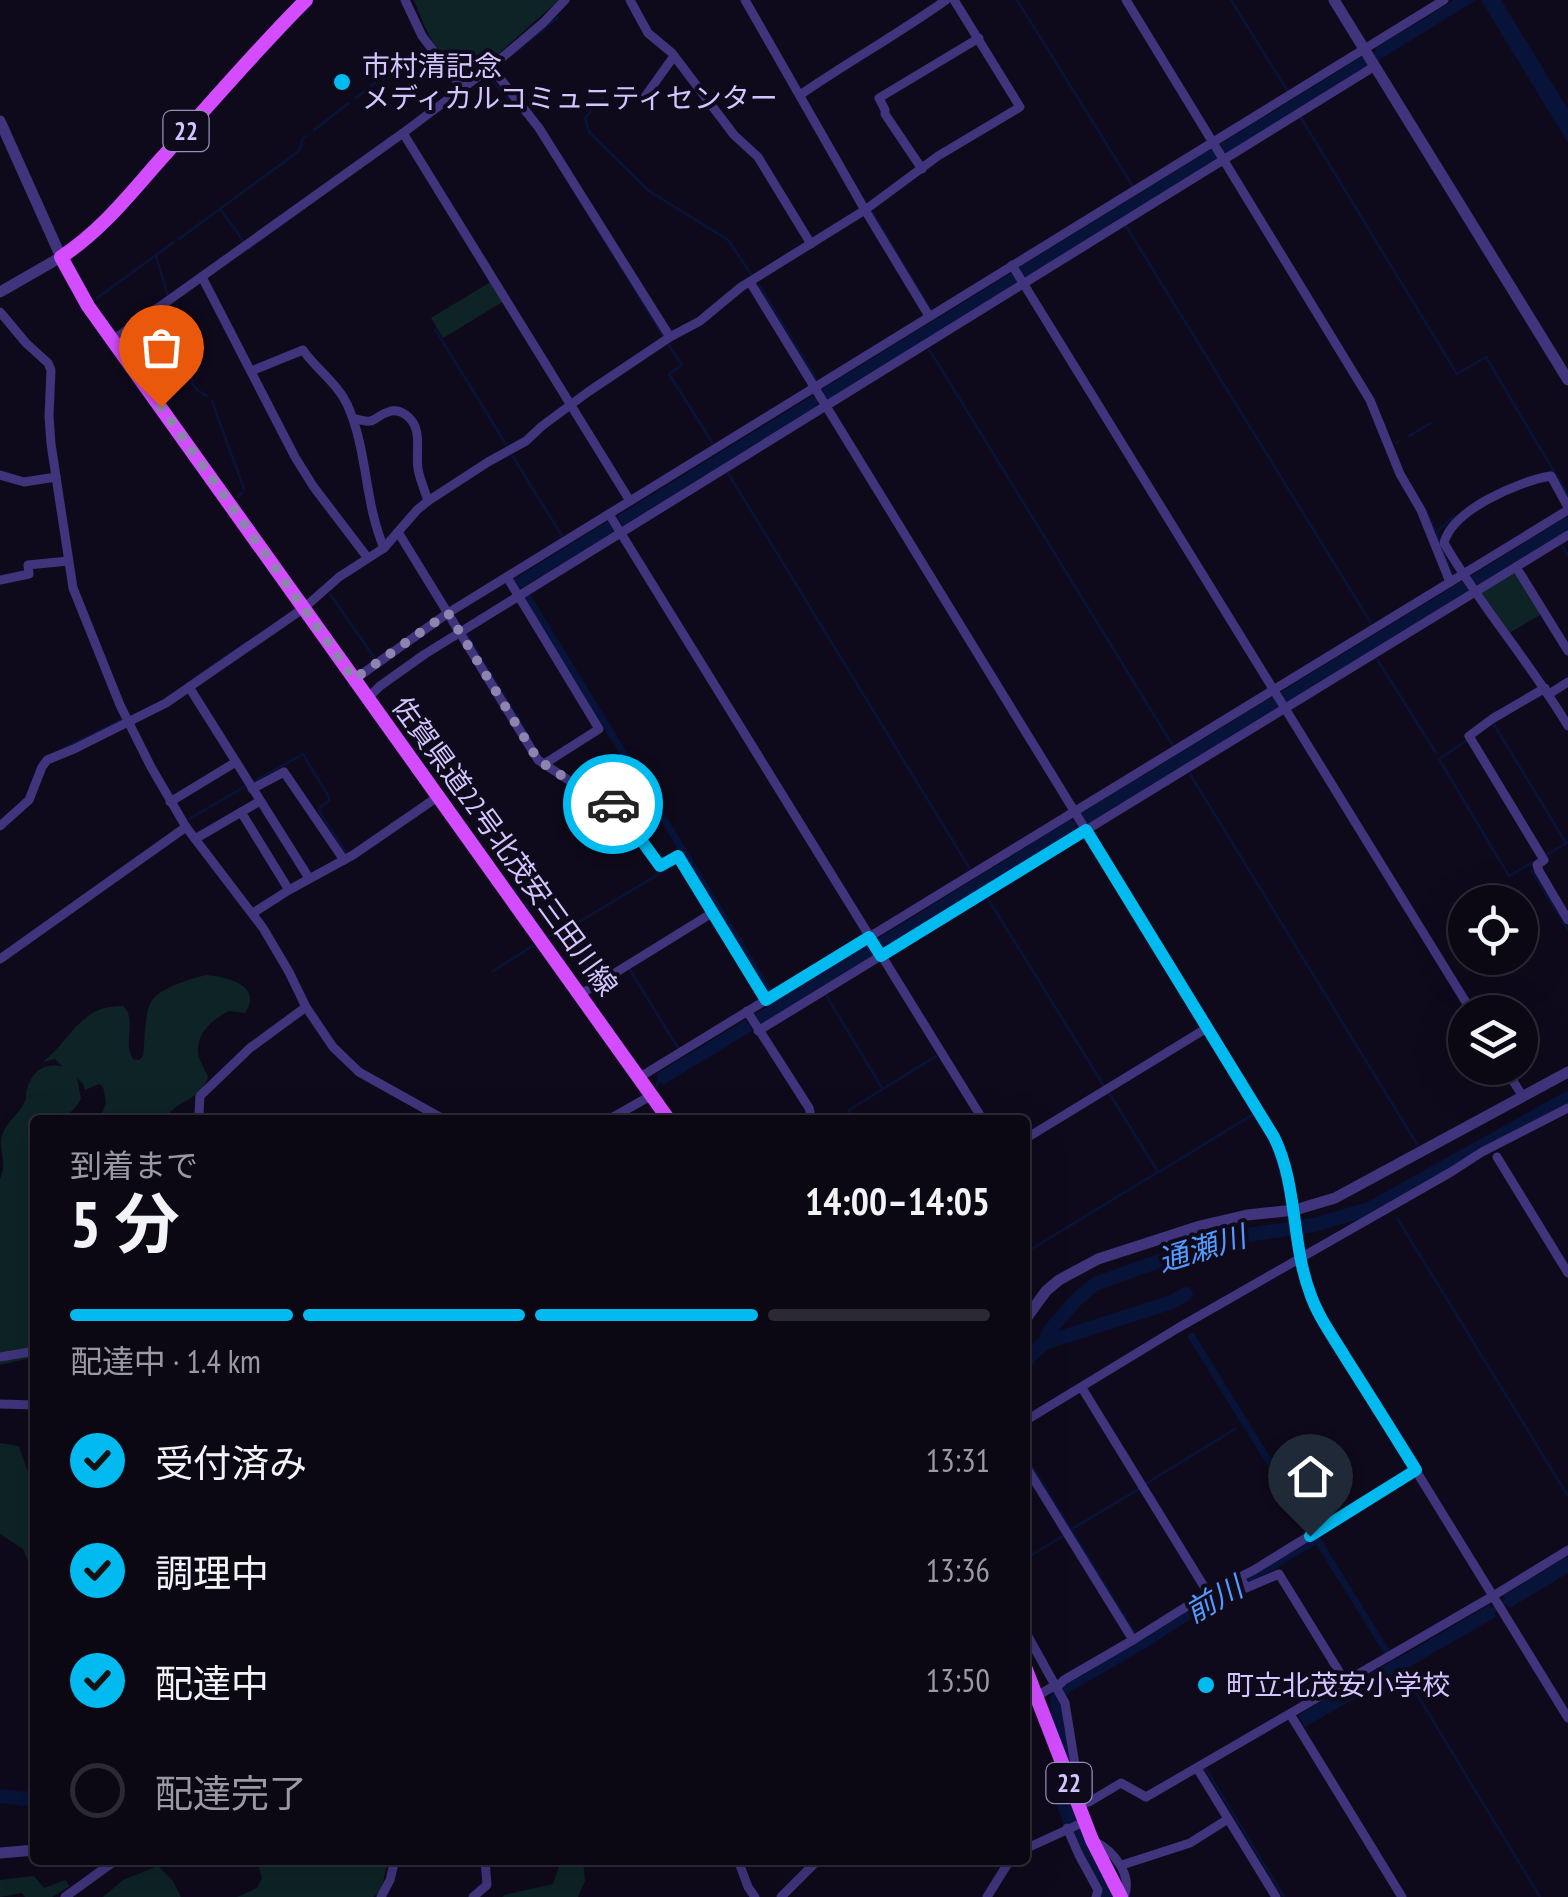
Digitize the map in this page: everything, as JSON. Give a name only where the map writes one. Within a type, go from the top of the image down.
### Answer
[{"type":"main road","name":"22","points":[[61,256],[95,232],[126,200],[306,0]]},
{"type":"main road","name":"佐賀県道22号北茂安三田川線","points":[[61,256],[88,306],[666,1115]]},
{"type":"main road","name":"22","points":[[1031,1699],[1077,1805],[1076,1825],[1092,1840],[1109,1894]]},
{"type":"street","points":[[406,0],[422,36],[462,88]]},
{"type":"street","points":[[113,340],[491,67],[565,0]]},
{"type":"street","points":[[630,0],[648,33],[674,56],[734,135],[758,157],[811,244]]},
{"type":"street","points":[[745,0],[929,316]]},
{"type":"street","points":[[800,95],[946,0]]},
{"type":"street","points":[[0,826],[29,800],[47,760],[74,750],[189,687],[384,548],[428,501],[526,442],[571,404],[687,329],[750,282],[865,210],[938,156],[1020,107],[954,0]]},
{"type":"street","points":[[1126,0],[1370,400],[1450,582]]},
{"type":"street","points":[[1334,0],[1568,380]]},
{"type":"street","points":[[354,679],[448,613],[630,501],[820,397],[929,316],[1018,275],[1218,152],[1444,0]]},
{"type":"street","points":[[922,169],[885,114],[880,98],[979,38]]},
{"type":"street","points":[[644,98],[674,56]]},
{"type":"street","points":[[368,698],[424,654],[620,532],[820,397],[1218,152],[1375,65]]},
{"type":"street","points":[[491,67],[539,128],[670,337]]},
{"type":"street","points":[[0,121],[61,256],[0,292]]},
{"type":"street","points":[[403,133],[630,501]]},
{"type":"street","points":[[1018,275],[1462,995]]},
{"type":"street","points":[[202,277],[275,421],[313,486],[367,557]]},
{"type":"street","points":[[750,282],[1274,1137],[1284,1158],[1300,1256],[1316,1308],[1568,1718]]},
{"type":"street","points":[[0,312],[48,362],[51,370],[48,416],[73,588],[128,721],[170,802],[252,913],[333,1046],[346,1061],[424,1115]]},
{"type":"street","points":[[250,371],[303,350],[338,389],[353,418],[369,500],[384,548]]},
{"type":"street","points":[[353,418],[366,423],[392,411],[403,412],[411,420],[418,438],[418,467],[428,501]]},
{"type":"street","points":[[0,475],[24,482],[56,476]]},
{"type":"street","points":[[640,1077],[753,1022],[1469,584],[1568,508],[1551,476],[1534,479],[1478,506],[1447,530],[1444,543],[1469,584],[1568,726]]},
{"type":"street","points":[[610,514],[980,1115]]},
{"type":"street","points":[[398,532],[538,760],[618,808],[660,866],[678,856],[766,1000]]},
{"type":"street","points":[[753,1022],[766,1000],[875,947],[1280,699],[1450,582],[1469,584],[1516,567],[1568,536]]},
{"type":"street","points":[[0,580],[29,574],[28,565],[68,561]]},
{"type":"street","points":[[1516,567],[1568,652]]},
{"type":"street","points":[[507,577],[599,729],[544,764]]},
{"type":"street","points":[[1568,682],[1492,719],[1470,736],[1544,860],[1539,871],[1568,920]]},
{"type":"street","points":[[189,687],[309,878]]},
{"type":"street","points":[[170,802],[236,762]]},
{"type":"street","points":[[252,789],[284,772],[344,860]]},
{"type":"street","points":[[252,913],[344,860],[439,796]]},
{"type":"street","points":[[194,839],[260,802]]},
{"type":"street","points":[[241,812],[289,890]]},
{"type":"street","points":[[0,959],[186,827]]},
{"type":"street","points":[[581,994],[712,913]]},
{"type":"street","points":[[200,1115],[200,1096],[250,1048],[306,1007]]},
{"type":"street","points":[[753,1022],[811,1115]]},
{"type":"street","points":[[1030,1135],[1207,1028]]},
{"type":"street","points":[[1030,1313],[1059,1280],[1098,1259],[1247,1215],[1295,1214],[1352,1190],[1568,1072]]},
{"type":"street","points":[[1517,1085],[1524,1097]]},
{"type":"street","points":[[617,1115],[652,1095]]},
{"type":"street","points":[[1030,1418],[1300,1256],[1482,1152],[1568,1108]]},
{"type":"street","points":[[1497,1157],[1568,1272]]},
{"type":"street","points":[[0,1357],[30,1352]]},
{"type":"street","points":[[1082,1388],[1208,1592]]},
{"type":"street","points":[[0,1404],[30,1405]]},
{"type":"street","points":[[1031,1699],[1058,1690],[1064,1680],[1208,1592],[1242,1580],[1416,1470]]},
{"type":"street","points":[[1030,1473],[1133,1640]]},
{"type":"street","points":[[1077,1805],[1121,1783],[1146,1797],[1346,1681],[1498,1603],[1568,1550]]},
{"type":"street","points":[[1242,1580],[1246,1588],[1279,1574],[1346,1681]]},
{"type":"street","points":[[1030,1639],[1068,1712],[1076,1772],[1070,1787]]},
{"type":"street","points":[[1290,1714],[1402,1897]]},
{"type":"street","points":[[1197,1768],[1276,1897]]},
{"type":"street","points":[[1122,1865],[1190,1843],[1228,1819]]},
{"type":"street","points":[[1030,1847],[1076,1825],[1109,1894],[1127,1890],[1122,1865],[1092,1840]]},
{"type":"street","points":[[0,1853],[30,1850]]},
{"type":"street","points":[[66,1897],[109,1865]]},
{"type":"street","points":[[382,1897],[394,1865]]},
{"type":"street","points":[[473,1897],[487,1885],[485,1865]]},
{"type":"street","points":[[740,1865],[755,1897]]},
{"type":"street","points":[[781,1897],[813,1865]]},
{"type":"street","points":[[987,1897],[1007,1865]]},
{"type":"green space","points":[[414,0],[559,0],[470,79],[443,58]]},
{"type":"green space","points":[[492,281],[504,301],[443,338],[431,318]]},
{"type":"green space","points":[[1515,571],[1542,614],[1509,633],[1481,592]]},
{"type":"green space","points":[[206,975],[223,978],[240,984],[250,996],[245,1013],[229,1011],[203,1032],[198,1052],[208,1077],[200,1091],[168,1115],[102,1115],[106,1102],[103,1087],[99,1084],[85,1090],[77,1078],[81,1099],[67,1115],[30,1115],[30,1358],[0,1365],[0,1179],[5,1129],[25,1102],[36,1072],[45,1067],[63,1067],[55,1059],[43,1062],[86,1017],[109,1007],[123,1006],[129,1018],[130,1053],[139,1060],[143,1056],[150,1004],[157,995]]},
{"type":"green space","points":[[0,1443],[19,1446],[30,1478],[30,1566],[23,1549],[0,1534]]},
{"type":"green space","points":[[258,1865],[387,1865],[381,1891],[373,1897],[237,1897],[257,1888],[262,1878]]},
{"type":"green space","points":[[583,1865],[585,1881],[578,1897],[503,1897],[553,1884],[559,1866]]},
{"type":"green space","points":[[158,1866],[173,1881],[181,1897],[103,1897],[123,1880]]},
{"type":"green space","points":[[34,1876],[44,1888],[65,1880],[70,1886],[52,1897],[25,1897],[22,1893],[0,1897],[0,1880]]},
{"type":"water","points":[[1454,0],[1476,0],[1226,155],[1224,152],[1217,156],[1218,160],[1026,278],[1024,275],[1016,280],[1018,284],[829,400],[826,397],[818,406],[623,526],[617,516],[812,396],[823,393],[822,389],[1011,273],[1014,276],[1021,271],[1020,267],[1211,149],[1215,151],[1220,144]]},
{"type":"water","points":[[1481,0],[1501,0],[1568,109],[1568,143]]},
{"type":"water","points":[[1568,516],[1568,531],[1476,587],[1474,584],[1467,588],[1469,592],[1287,703],[1284,699],[1277,704],[1279,708],[1087,824],[1084,820],[1075,826],[1077,830],[884,950],[881,946],[873,951],[875,955],[761,1025],[758,1021],[750,1026],[752,1031],[663,1085],[660,1082],[655,1086],[656,1074],[745,1020],[748,1024],[757,1018],[755,1014],[868,944],[871,948],[879,943],[877,939],[1071,819],[1074,823],[1083,818],[1081,813],[1272,697],[1275,700],[1282,695],[1280,692],[1462,581],[1464,584],[1469,577]]},
{"type":"water","points":[[608,521],[614,532],[520,589],[514,579]]},
{"type":"water","points":[[530,594],[773,991],[767,994],[524,598]]},
{"type":"water","points":[[1193,1332],[1390,1651],[1385,1655],[1316,1544],[1249,1581],[1248,1578],[1313,1539],[1187,1336]]},
{"type":"water","points":[[1568,1556],[1568,1573],[1305,1727],[1298,1715],[1489,1605],[1492,1608],[1505,1600],[1503,1596]]},
{"type":"waterway","points":[[1017,0],[1132,185]]},
{"type":"waterway","points":[[1231,0],[1288,92]]},
{"type":"waterway","points":[[512,55],[558,17]]},
{"type":"waterway","points":[[382,80],[412,65]]},
{"type":"waterway","points":[[487,75],[524,116]]},
{"type":"waterway","points":[[356,98],[375,83]]},
{"type":"waterway","points":[[603,97],[585,118],[589,132],[649,191],[728,240],[751,274]]},
{"type":"waterway","points":[[314,130],[349,103]]},
{"type":"waterway","points":[[1301,118],[1457,374],[1486,357],[1568,495]]},
{"type":"waterway","points":[[179,239],[299,151],[307,136]]},
{"type":"waterway","points":[[581,202],[663,336]]},
{"type":"waterway","points":[[221,210],[244,242]]},
{"type":"waterway","points":[[872,212],[936,319]]},
{"type":"waterway","points":[[273,231],[287,221]]},
{"type":"waterway","points":[[1126,226],[1371,623]]},
{"type":"waterway","points":[[260,241],[268,235]]},
{"type":"waterway","points":[[97,298],[174,242]]},
{"type":"waterway","points":[[249,249],[255,244]]},
{"type":"waterway","points":[[156,256],[168,296]]},
{"type":"waterway","points":[[759,285],[816,379]]},
{"type":"waterway","points":[[170,304],[174,331],[192,383],[207,396]]},
{"type":"waterway","points":[[435,329],[507,446]]},
{"type":"waterway","points":[[668,344],[682,365],[669,374],[712,442]]},
{"type":"waterway","points":[[929,349],[1173,746]]},
{"type":"waterway","points":[[212,401],[244,489]]},
{"type":"waterway","points":[[1409,436],[1431,423]]},
{"type":"waterway","points":[[1396,443],[1400,440]]},
{"type":"waterway","points":[[512,455],[562,536]]},
{"type":"waterway","points":[[1526,478],[1552,471]]},
{"type":"waterway","points":[[728,473],[970,869]]},
{"type":"waterway","points":[[238,497],[242,493]]},
{"type":"waterway","points":[[1426,510],[1435,530]]},
{"type":"waterway","points":[[1453,574],[1437,531],[1454,517]]},
{"type":"waterway","points":[[1562,546],[1568,555]]},
{"type":"waterway","points":[[330,594],[374,657]]},
{"type":"waterway","points":[[466,633],[530,738]]},
{"type":"waterway","points":[[192,680],[247,642]]},
{"type":"waterway","points":[[1377,659],[1436,753]]},
{"type":"waterway","points":[[1531,701],[1544,694]]},
{"type":"waterway","points":[[64,748],[124,719]]},
{"type":"waterway","points":[[1493,723],[1566,843]]},
{"type":"waterway","points":[[1466,741],[1439,759],[1509,876],[1537,860]]},
{"type":"waterway","points":[[255,781],[303,754],[329,797],[319,811],[347,854]]},
{"type":"waterway","points":[[1190,774],[1417,1144]]},
{"type":"waterway","points":[[189,819],[246,786]]},
{"type":"waterway","points":[[1546,855],[1568,842]]},
{"type":"waterway","points":[[549,936],[556,930],[564,931],[677,863]]},
{"type":"waterway","points":[[1532,871],[1568,930]]},
{"type":"waterway","points":[[514,888],[519,895]]},
{"type":"waterway","points":[[987,897],[1104,1086]]},
{"type":"waterway","points":[[527,905],[530,910],[543,908],[555,928]]},
{"type":"waterway","points":[[564,931],[593,979]]},
{"type":"waterway","points":[[493,971],[534,945]]},
{"type":"waterway","points":[[630,970],[678,1048]]},
{"type":"waterway","points":[[826,995],[882,1088]]},
{"type":"waterway","points":[[852,1115],[849,1110],[936,1056]]},
{"type":"waterway","points":[[1030,1250],[1158,1172],[1109,1093]]},
{"type":"waterway","name":"通瀬川","points":[[1030,1356],[1075,1301],[1095,1284],[1235,1237],[1314,1225],[1369,1209],[1568,1098]]},
{"type":"waterway","points":[[1159,1172],[1252,1115]]},
{"type":"waterway","points":[[1397,1218],[1568,1496]]},
{"type":"waterway","points":[[1044,1343],[1186,1294]]},
{"type":"waterway","points":[[1147,1483],[1235,1429]]},
{"type":"waterway","points":[[1030,1463],[1134,1632]]},
{"type":"waterway","points":[[1072,1529],[1139,1489]]},
{"type":"waterway","points":[[1030,1556],[1063,1536]]},
{"type":"waterway","name":"前川","points":[[1067,1764],[1057,1704],[1066,1686],[1215,1595],[1254,1577]]},
{"type":"waterway","points":[[1407,1678],[1540,1897]]},
{"type":"waterway","points":[[1206,1769],[1284,1897]]},
{"type":"waterway","name":"前川","points":[[1061,1783],[1072,1827],[1108,1897]]},
{"type":"waterway","name":"通瀬川","points":[[0,1796],[30,1797]]},
{"type":"way so far","points":[[161,407],[354,679],[448,613],[538,760],[613,804]]},
{"type":"place","name":"市村清記念 メディカルコミュニティセンター","points":[[342,82]]},
{"type":"place","name":"町立北茂安小学校","points":[[1206,1685]]},
{"type":"route","points":[[613,804],[660,866],[678,856],[766,1000],[869,937],[881,956],[1086,830],[1274,1137],[1292,1190],[1300,1256],[1310,1294],[1416,1470],[1310,1536]]}]
